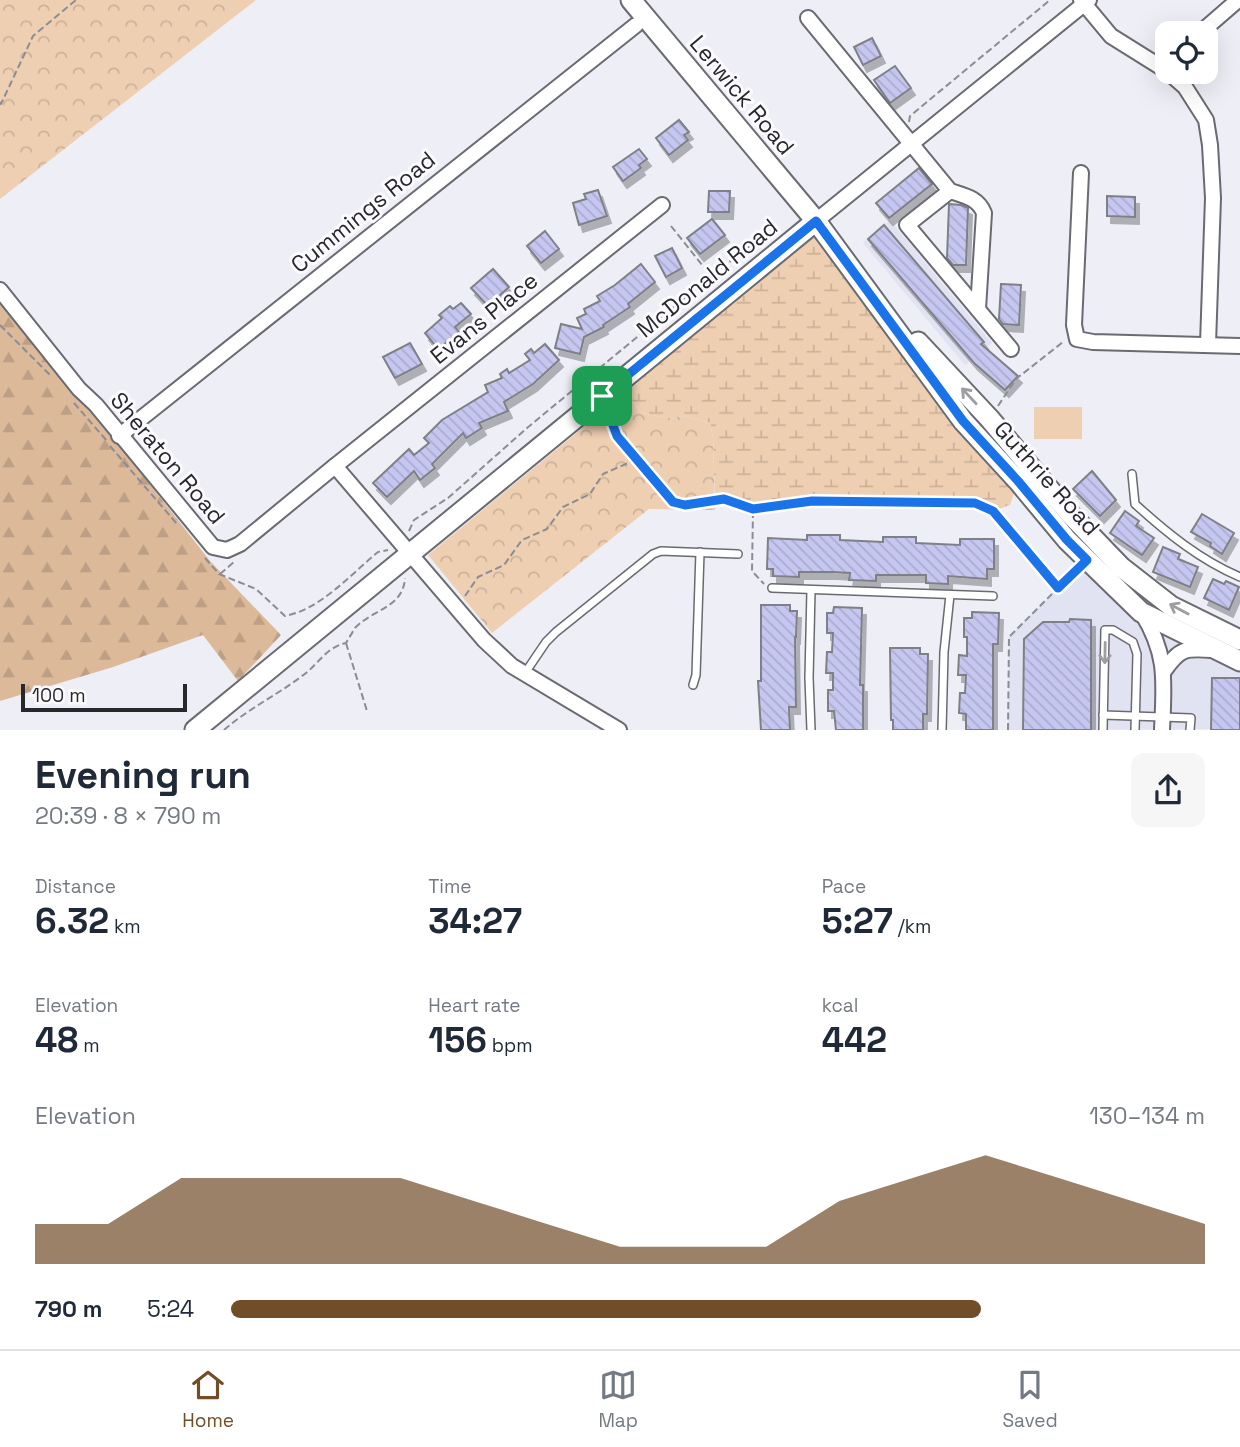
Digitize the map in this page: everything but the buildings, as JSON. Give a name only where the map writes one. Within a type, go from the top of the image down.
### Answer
[{"type":"main road","name":"Lerwick Road","points":[[631,0],[816,221]]},
{"type":"main road","name":"Guthrie Road","points":[[816,221],[963,421],[1067,540],[1141,612],[1240,661]]},
{"type":"main road","name":"McDonald Road","points":[[195,730],[816,221]]},
{"type":"main road","name":"Guthrie Road","points":[[859,279],[989,418],[1071,515],[1121,567],[1171,606],[1240,640]]},
{"type":"street","points":[[1214,21],[1238,0]]},
{"type":"street","name":"McDonald Road","points":[[816,221],[1084,1]]},
{"type":"street","points":[[1084,1],[1111,36],[1155,63]]},
{"type":"street","points":[[808,18],[950,191],[974,199],[980,204],[984,213],[978,309]]},
{"type":"street","name":"Cummings Road","points":[[119,436],[636,24]]},
{"type":"street","points":[[1182,84],[1206,120],[1210,145],[1213,198],[1208,344]]},
{"type":"street","points":[[1081,173],[1074,325],[1077,339],[1093,342],[1240,346]]},
{"type":"street","points":[[950,191],[907,225],[1012,349]]},
{"type":"street","name":"Evans Place","points":[[335,466],[662,205]]},
{"type":"street","name":"Sheraton Road","points":[[0,290],[79,389],[96,405],[213,547],[226,550],[240,544],[335,466]]},
{"type":"street","points":[[335,466],[484,640],[512,666],[620,730]]},
{"type":"street","points":[[1141,612],[1155,634],[1161,652],[1164,670],[1163,723]]},
{"type":"street","points":[[1164,670],[1175,654],[1182,651],[1219,651]]},
{"type":"lane","points":[[1132,474],[1135,505],[1167,533],[1221,569],[1240,577]]},
{"type":"lane","points":[[524,673],[556,632],[653,554],[661,551],[738,554]]},
{"type":"lane","points":[[693,685],[696,676],[700,552]]},
{"type":"lane","points":[[772,588],[993,596]]},
{"type":"lane","points":[[811,590],[811,730]]},
{"type":"lane","points":[[942,730],[944,652],[950,595]]},
{"type":"lane","points":[[1103,730],[1105,630],[1113,630],[1133,642],[1137,654],[1135,730]]},
{"type":"lane","points":[[1103,715],[1135,716],[1163,723],[1191,718],[1191,730]]},
{"type":"path","points":[[0,104],[33,36],[76,0]]},
{"type":"path","points":[[910,116],[1051,0]]},
{"type":"path","points":[[671,226],[712,276]]},
{"type":"path","points":[[409,531],[414,520],[448,498],[527,428],[712,276],[767,233],[791,229]]},
{"type":"path","points":[[989,418],[1016,379],[1066,340],[1077,339]]},
{"type":"path","points":[[602,396],[613,428],[673,502],[685,505],[724,499],[753,509],[812,501],[975,503],[993,511],[1058,588]]},
{"type":"path","points":[[463,600],[478,577],[504,565],[522,540],[547,529],[563,506],[590,494],[603,474],[636,459]]},
{"type":"path","points":[[753,509],[752,571],[760,582],[772,588]]},
{"type":"path","points":[[1008,730],[1009,636],[1087,560]]},
{"type":"path","points":[[219,575],[235,561]]},
{"type":"path","points":[[367,711],[346,643],[355,628],[395,602],[405,586],[405,573]]},
{"type":"path","points":[[224,730],[241,715],[307,673],[335,645],[346,643]]},
{"type":"shaded area","points":[[890,220],[992,343],[965,365],[863,243]]},
{"type":"shaded area","points":[[1087,560],[1141,612],[1240,661],[1240,729],[1008,730],[1009,637]]},
{"type":"green space","points":[[0,0],[256,0],[0,199]]},
{"type":"green space","points":[[816,221],[1018,481],[1010,505],[993,511],[975,504],[812,501],[753,509],[724,499],[715,499],[710,423],[683,416],[667,418],[642,413],[618,383]]},
{"type":"green space","points":[[0,293],[210,561],[281,635],[238,681],[203,635],[113,667],[0,701]]},
{"type":"green space","points":[[625,393],[642,413],[667,418],[683,416],[710,423],[713,438],[715,510],[649,509],[492,633],[428,555]]},
{"type":"green space","points":[[1034,407],[1082,407],[1082,439],[1034,439]]},
{"type":"route","points":[[816,221],[963,421],[1087,560],[1058,588],[1007,525],[993,511],[975,503],[812,501],[753,509],[724,499],[685,505],[673,502],[617,436],[602,396],[816,221]]}]
